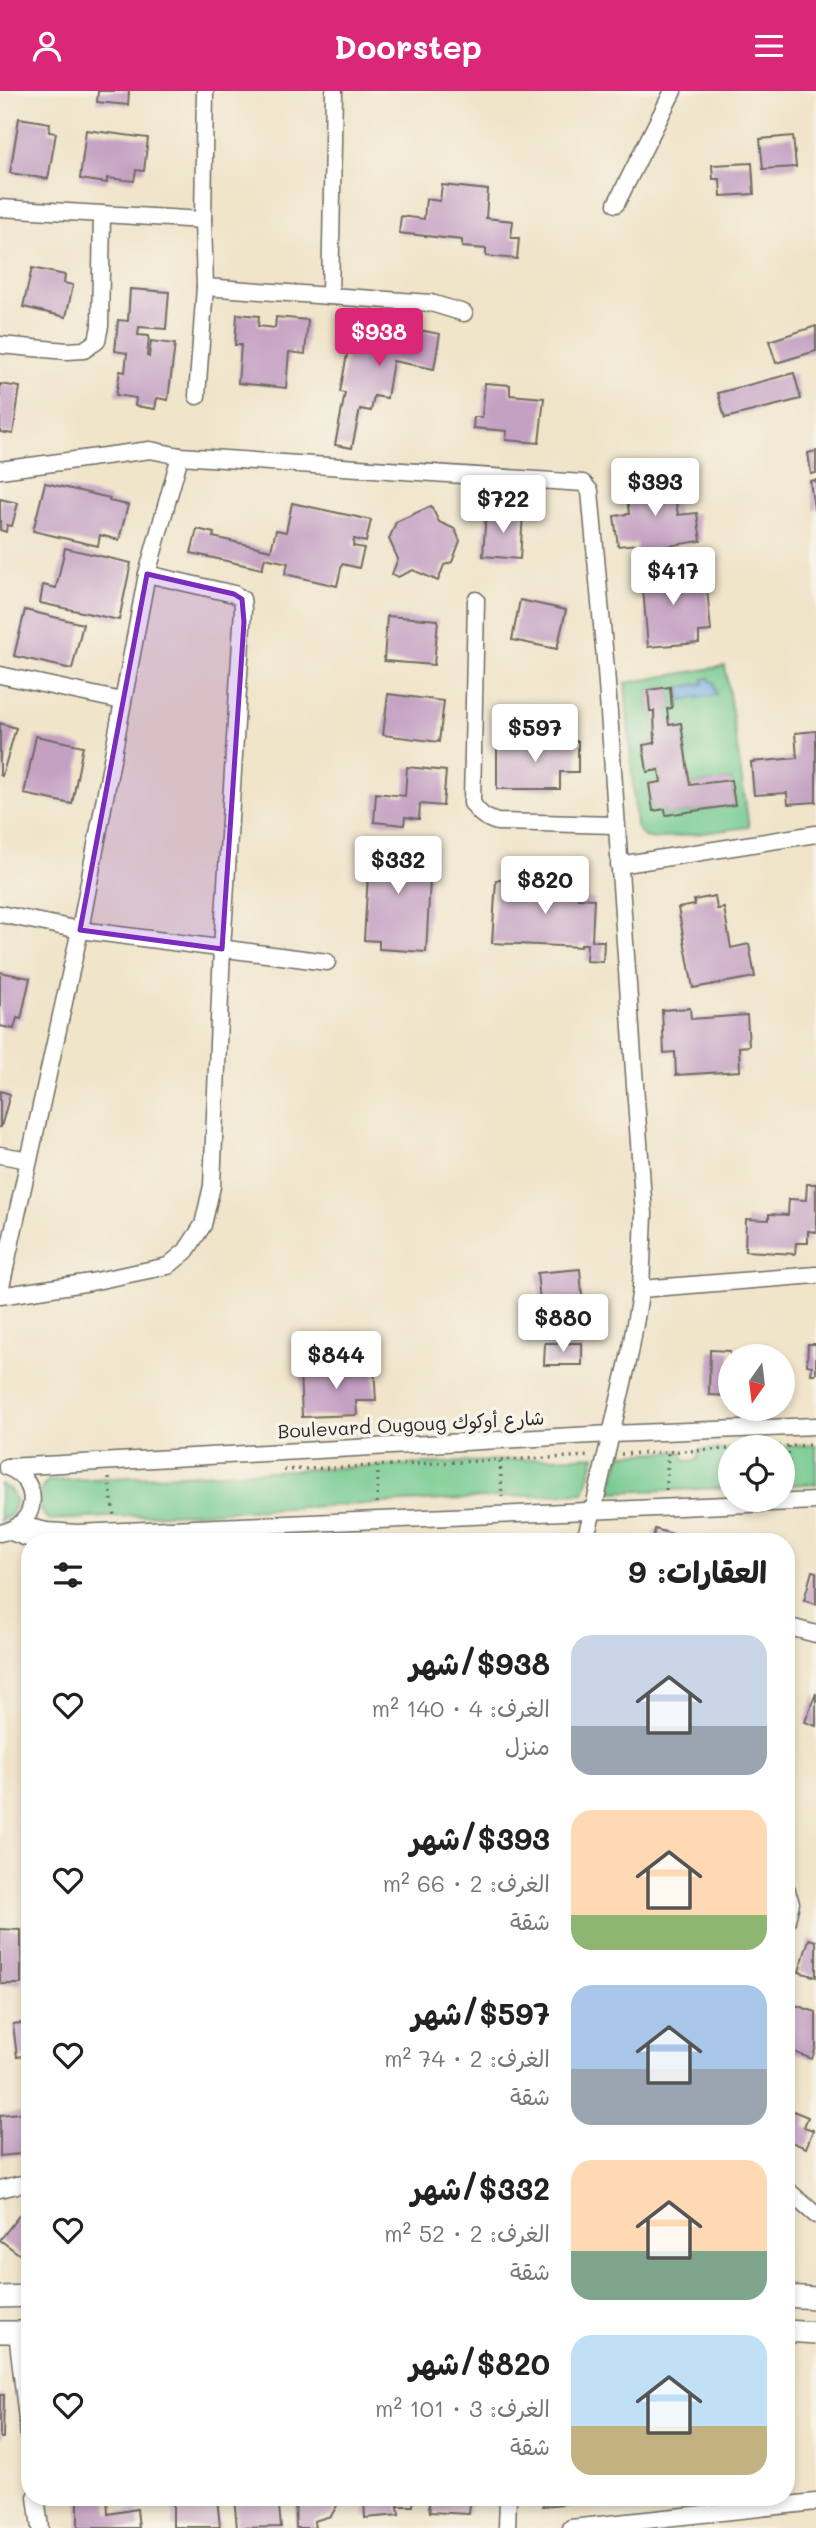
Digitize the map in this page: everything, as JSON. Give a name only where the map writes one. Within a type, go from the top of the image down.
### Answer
[{"type":"main road","points":[[0,2297],[21,2296]]},
{"type":"main road","points":[[795,2297],[816,2298]]},
{"type":"main road","points":[[795,2332],[816,2333]]},
{"type":"street","points":[[197,396],[205,287],[205,91]]},
{"type":"street","points":[[330,296],[334,91]]},
{"type":"street","points":[[616,204],[673,91]]},
{"type":"street","points":[[0,208],[203,220]]},
{"type":"street","points":[[0,345],[67,351],[84,350],[97,341],[100,326],[102,214]]},
{"type":"street","points":[[205,287],[431,303],[464,313]]},
{"type":"street","points":[[0,470],[150,450],[180,456],[583,483],[590,491],[606,670],[644,1214],[641,1289],[630,1353],[587,1533]]},
{"type":"street","points":[[147,574],[234,594],[242,599],[244,622],[222,949],[212,1186],[203,1225],[187,1251],[168,1266],[92,1282],[0,1294],[80,930],[147,574],[180,456]]},
{"type":"street","points":[[476,600],[472,803],[486,819],[497,822],[615,824]]},
{"type":"street","points":[[0,675],[122,701]]},
{"type":"street","points":[[619,865],[816,834]]},
{"type":"street","points":[[0,914],[80,930],[327,963]]},
{"type":"street","points":[[0,1155],[29,1160]]},
{"type":"street","points":[[641,1289],[816,1275]]},
{"type":"street","name":"Boulevard Ougoug شارع أوكوك","points":[[4,1466],[816,1426]]},
{"type":"street","points":[[4,1466],[23,1476],[31,1492],[30,1510],[9,1530]]},
{"type":"street","points":[[9,1530],[77,1532],[816,1501]]},
{"type":"street","points":[[795,1628],[816,1634]]},
{"type":"street","points":[[0,2189],[21,2184]]},
{"type":"street","points":[[795,2197],[816,2215]]},
{"type":"street","points":[[16,2332],[21,2372]]},
{"type":"street","points":[[795,2505],[816,2503]]},
{"type":"street","points":[[37,2506],[40,2528]]},
{"type":"street","points":[[507,2528],[508,2506]]},
{"type":"street","points":[[571,2528],[787,2506]]},
{"type":"path","points":[[795,1446],[816,1445]]},
{"type":"path","points":[[621,1454],[718,1449]]},
{"type":"path","points":[[667,1451],[666,1490],[678,1490]]},
{"type":"path","points":[[284,1470],[595,1456]]},
{"type":"path","points":[[500,1461],[502,1497]]},
{"type":"path","points":[[377,1503],[378,1466]]},
{"type":"path","points":[[97,1479],[109,1478],[114,1516],[101,1517]]},
{"type":"highlighted area","points":[[147,574],[234,594],[242,599],[244,622],[222,949],[80,930]]},
{"type":"green space","points":[[725,666],[749,827],[657,839],[644,837],[636,826],[625,683]],"holes":[[[709,678],[710,682],[681,700],[680,687],[704,683],[704,679]],[[669,687],[672,708],[667,709],[669,725],[681,724],[690,785],[731,780],[735,805],[666,815],[665,809],[653,810],[650,784],[661,782],[659,770],[647,771],[643,745],[655,743],[654,711],[650,711],[648,690]]]},
{"type":"green space","points":[[816,1445],[816,1484],[795,1485],[795,1446]]},
{"type":"green space","points":[[718,1449],[718,1488],[610,1492],[621,1454],[682,1451],[685,1461],[698,1460],[699,1450]]},
{"type":"green space","points":[[595,1456],[584,1493],[49,1520],[42,1511],[40,1501],[44,1485],[48,1481]]},
{"type":"green space","points":[[0,1484],[10,1490],[16,1501],[12,1514],[0,1521]]},
{"type":"water","points":[[710,678],[711,682],[714,682],[716,695],[681,700],[679,687],[704,684],[703,679]]},
{"type":"building","points":[[98,91],[129,91],[128,105],[97,102]]},
{"type":"building","points":[[19,118],[50,123],[49,132],[56,133],[48,179],[10,173]]},
{"type":"building","points":[[86,130],[148,138],[144,171],[136,170],[134,181],[107,178],[107,183],[80,179]]},
{"type":"building","points":[[793,136],[796,167],[763,169],[760,139]]},
{"type":"building","points":[[752,163],[754,194],[721,196],[720,179],[713,179],[712,165]]},
{"type":"building","points":[[442,185],[488,190],[486,218],[513,221],[511,238],[519,238],[517,259],[486,256],[486,249],[462,247],[462,240],[399,233],[401,216],[424,219],[426,199],[440,201]]},
{"type":"building","points":[[32,268],[65,275],[64,283],[73,285],[66,317],[23,307]]},
{"type":"building","points":[[130,289],[169,292],[166,329],[139,327],[138,335],[149,336],[149,357],[151,341],[175,344],[168,400],[157,398],[155,409],[135,406],[136,398],[116,395],[120,371],[125,372],[127,353],[115,351],[118,320],[128,321]]},
{"type":"building","points":[[237,314],[259,316],[258,326],[275,328],[276,317],[308,320],[305,354],[289,352],[286,388],[238,383],[241,345],[235,345]]},
{"type":"building","points":[[363,319],[440,334],[434,369],[393,361],[387,398],[374,396],[371,411],[360,409],[352,448],[335,445],[345,393],[340,392],[349,344],[358,346]]},
{"type":"building","points":[[816,326],[816,351],[776,363],[769,341]]},
{"type":"building","points":[[794,373],[801,399],[725,418],[718,393]]},
{"type":"building","points":[[485,383],[510,385],[510,395],[544,398],[539,443],[506,440],[507,431],[473,428],[474,417],[482,417]]},
{"type":"building","points":[[0,384],[20,387],[13,434],[0,432]]},
{"type":"building","points":[[816,451],[816,473],[811,474],[808,453]]},
{"type":"building","points":[[671,469],[678,515],[697,513],[701,541],[666,546],[668,557],[638,561],[636,544],[618,546],[614,516],[629,514],[626,489],[639,487],[637,474]]},
{"type":"building","points":[[816,480],[816,510],[814,510],[810,481]]},
{"type":"building","points":[[45,483],[110,498],[109,501],[128,505],[119,540],[100,535],[98,546],[33,531]]},
{"type":"building","points":[[0,499],[18,503],[12,526],[7,525],[6,532],[0,530]]},
{"type":"building","points":[[292,503],[371,520],[366,542],[354,539],[353,546],[364,548],[359,568],[342,564],[337,586],[285,574],[288,563],[265,558],[262,569],[191,553],[197,529],[214,533],[213,537],[271,550],[276,530],[286,532]]},
{"type":"building","points":[[431,506],[439,522],[455,529],[460,541],[452,562],[444,565],[438,581],[413,570],[398,577],[392,574],[398,559],[389,539],[396,522]]},
{"type":"building","points":[[486,511],[523,514],[520,559],[483,556]]},
{"type":"building","points":[[65,548],[131,563],[119,620],[40,603],[43,585],[56,588]]},
{"type":"building","points":[[681,563],[683,590],[707,588],[711,631],[699,632],[699,643],[648,647],[641,566]]},
{"type":"building","points":[[520,600],[566,610],[557,649],[512,640]]},
{"type":"building","points":[[25,610],[83,624],[72,669],[14,656]]},
{"type":"building","points":[[387,616],[438,620],[434,665],[384,661]]},
{"type":"building","points":[[670,687],[672,708],[667,709],[669,725],[681,723],[690,785],[731,780],[735,805],[666,815],[665,809],[653,811],[649,784],[661,782],[659,770],[647,772],[643,745],[655,743],[654,711],[650,711],[648,690]]},
{"type":"building","points":[[388,694],[444,701],[439,742],[383,735]]},
{"type":"building","points":[[0,723],[16,728],[2,776],[0,775]]},
{"type":"building","points":[[816,731],[816,802],[788,804],[787,793],[754,795],[751,762],[797,758],[795,733]]},
{"type":"building","points":[[36,736],[83,746],[72,804],[24,794]]},
{"type":"building","points":[[497,741],[578,741],[578,772],[560,772],[560,789],[497,789]]},
{"type":"building","points":[[407,767],[446,771],[443,806],[420,804],[419,819],[405,817],[404,825],[374,822],[376,793],[405,796]]},
{"type":"building","points":[[370,841],[432,845],[426,952],[379,949],[379,941],[364,940]]},
{"type":"building","points":[[496,880],[579,884],[578,898],[594,899],[592,941],[604,941],[603,962],[586,961],[587,944],[581,944],[581,947],[492,943]]},
{"type":"building","points":[[715,896],[717,909],[724,908],[731,948],[749,944],[755,977],[693,988],[678,908],[695,905],[694,900]]},
{"type":"building","points":[[0,972],[30,978],[21,1019],[17,1018],[14,1029],[0,1026]]},
{"type":"building","points":[[690,1008],[691,1019],[747,1015],[749,1046],[739,1047],[740,1071],[676,1075],[675,1052],[664,1053],[662,1010]]},
{"type":"building","points":[[0,1091],[10,1094],[1,1127],[0,1127]]},
{"type":"building","points":[[807,1184],[816,1184],[816,1232],[808,1231],[808,1243],[796,1243],[795,1254],[745,1251],[746,1219],[769,1220],[769,1214],[788,1215],[789,1199],[806,1200]]},
{"type":"building","points":[[580,1269],[585,1334],[544,1338],[537,1273]]},
{"type":"building","points":[[545,1343],[582,1343],[582,1365],[544,1365]]},
{"type":"building","points":[[808,1344],[816,1344],[816,1374],[811,1374],[812,1366],[807,1365]]},
{"type":"building","points":[[710,1350],[718,1350],[718,1395],[709,1395]]},
{"type":"building","points":[[374,1367],[376,1401],[356,1401],[357,1415],[302,1417],[300,1370]]},
{"type":"building","points":[[812,1571],[816,1572],[816,1604],[804,1600]]},
{"type":"building","points":[[816,1693],[816,1726],[805,1722]]},
{"type":"building","points":[[0,1929],[21,1930],[21,1984],[0,1984]]},
{"type":"building","points":[[809,1939],[816,1941],[816,1977],[799,1972]]},
{"type":"building","points":[[795,2005],[816,2012],[816,2047],[812,2059],[795,2052]]},
{"type":"building","points":[[21,2023],[21,2056],[17,2057],[13,2024]]},
{"type":"building","points":[[795,2112],[808,2117],[804,2127],[813,2130],[806,2148],[795,2144]]},
{"type":"building","points":[[21,2113],[21,2154],[0,2156],[0,2115]]},
{"type":"building","points":[[21,2213],[21,2255],[0,2240]]},
{"type":"building","points":[[0,2395],[4,2395],[3,2438],[0,2438]]},
{"type":"building","points":[[78,2506],[108,2506],[108,2514],[137,2509],[139,2528],[78,2528]]},
{"type":"building","points":[[173,2506],[218,2506],[220,2527],[173,2527]]},
{"type":"building","points":[[235,2506],[279,2506],[281,2527],[237,2528]]},
{"type":"building","points":[[295,2506],[337,2506],[331,2516],[314,2521],[315,2528],[296,2528]]},
{"type":"building","points":[[364,2506],[398,2506],[399,2515],[365,2518]]},
{"type":"building","points":[[429,2506],[470,2506],[469,2514],[430,2512]]}]
